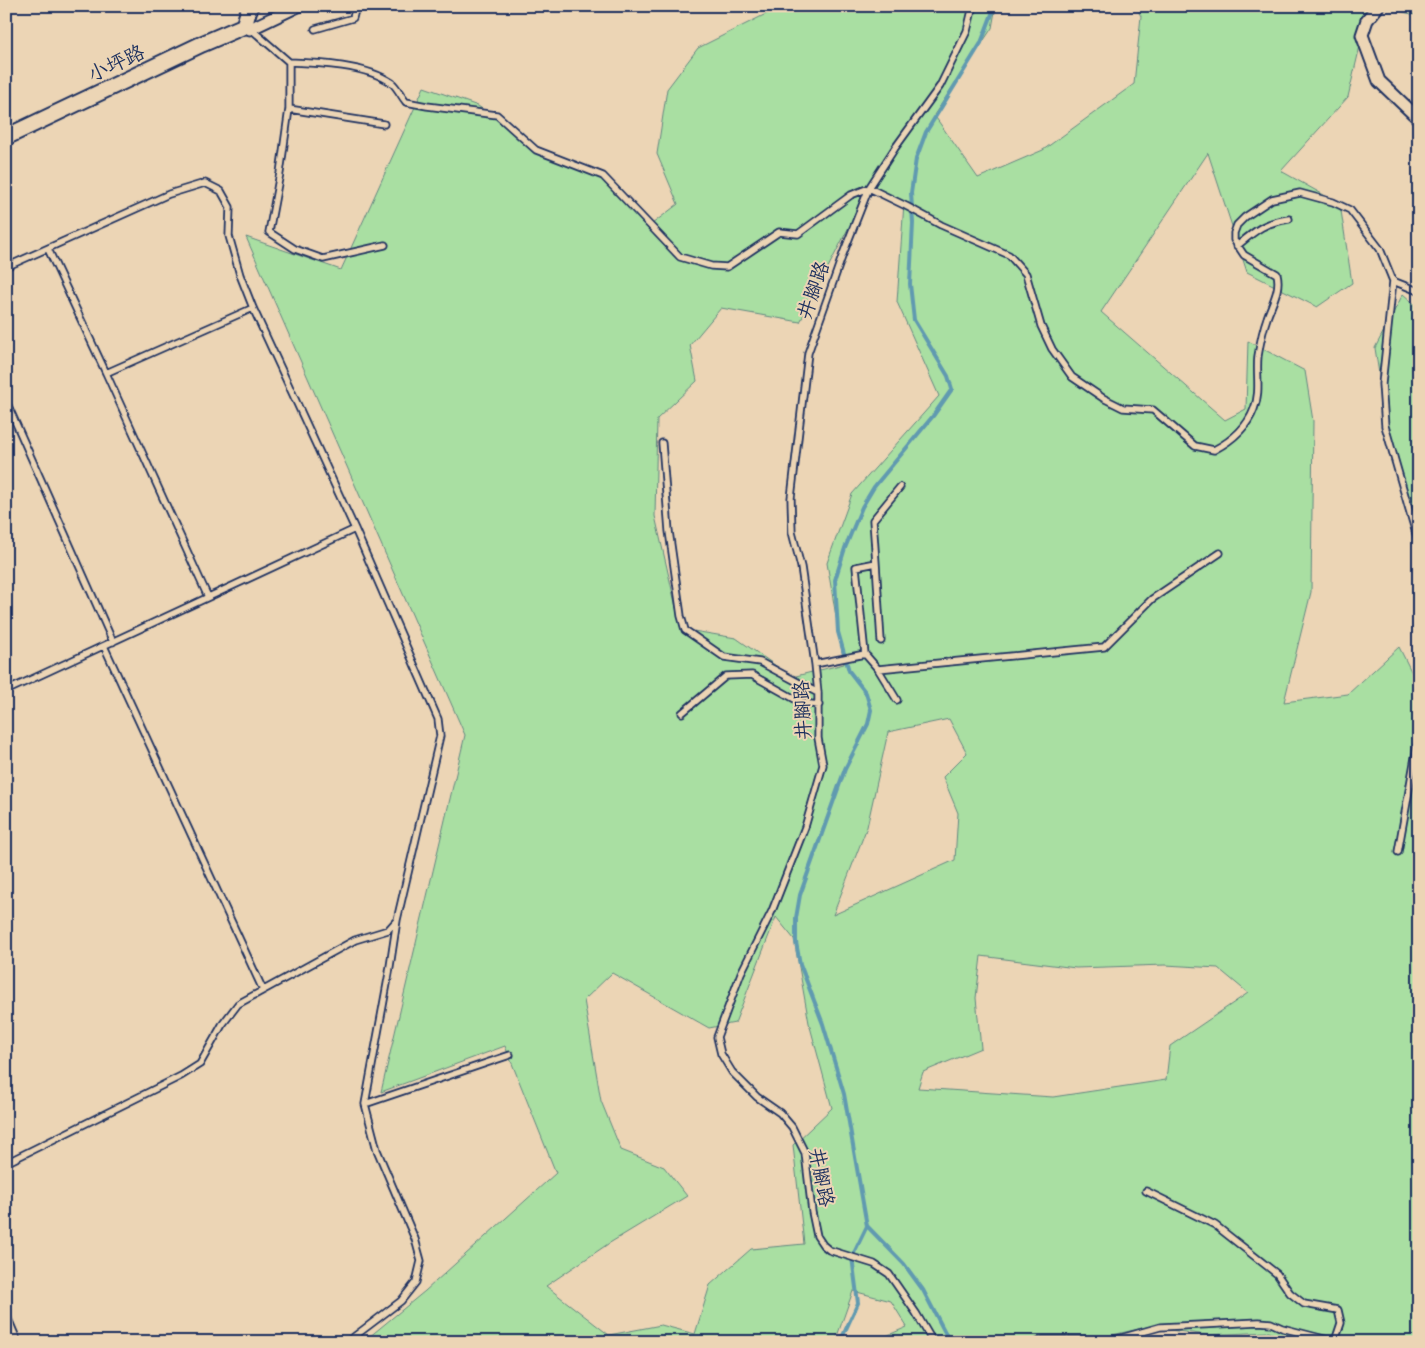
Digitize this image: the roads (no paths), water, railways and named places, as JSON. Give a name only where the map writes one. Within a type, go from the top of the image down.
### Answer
[{"type":"street","points":[[247,28],[250,6]]},
{"type":"street","name":"小坪路","points":[[6,137],[202,44],[247,28],[298,6]]},
{"type":"street","points":[[1378,6],[1367,20],[1362,35],[1379,81],[1419,119]]},
{"type":"lane","points":[[315,29],[353,18],[356,6]]},
{"type":"lane","name":"井腳路","points":[[933,1342],[916,1312],[889,1274],[874,1264],[829,1250],[817,1236],[804,1154],[792,1127],[780,1113],[757,1097],[732,1072],[721,1054],[717,1037],[741,973],[772,911],[805,827],[823,765],[818,738],[818,693],[815,664],[801,568],[792,532],[791,498],[808,353],[843,254],[869,188],[895,148],[940,86],[967,31],[973,6]]},
{"type":"lane","points":[[247,28],[289,62],[375,73],[394,84],[406,102],[497,115],[536,150],[603,176],[680,257],[711,266],[727,266],[779,232],[798,234],[851,195],[869,188],[940,225],[1010,255],[1026,274],[1040,326],[1052,349],[1072,377],[1103,398],[1123,408],[1153,410],[1196,446],[1214,450],[1228,443],[1243,427],[1254,410],[1258,391],[1258,356],[1266,320],[1279,282],[1276,274],[1244,255],[1237,246],[1234,240],[1237,225],[1245,217],[1272,200],[1300,193],[1333,202],[1350,210],[1380,250],[1393,280],[1382,384],[1385,426],[1419,544]]},
{"type":"lane","points":[[289,62],[289,109],[280,173],[268,232],[295,250],[323,259],[385,245]]},
{"type":"lane","points":[[289,109],[384,124]]},
{"type":"lane","points":[[6,267],[169,194],[205,183],[221,191],[230,207],[229,236],[240,275],[253,308],[355,529],[438,719],[440,736],[397,920],[365,1104],[377,1150],[415,1239],[421,1261],[416,1282],[401,1301],[347,1342]]},
{"type":"lane","points":[[1237,246],[1263,225],[1289,219]]},
{"type":"lane","points":[[48,249],[208,597]]},
{"type":"lane","points":[[1393,280],[1418,291],[1419,289]]},
{"type":"lane","points":[[106,373],[253,308]]},
{"type":"lane","points":[[6,401],[113,642]]},
{"type":"lane","points":[[662,443],[669,531],[681,616],[685,630],[724,657],[760,662],[818,693]]},
{"type":"lane","points":[[881,641],[873,520],[900,487]]},
{"type":"lane","points":[[6,691],[355,529]]},
{"type":"lane","points":[[878,669],[1104,647],[1152,599],[1220,553]]},
{"type":"lane","points":[[876,563],[856,567],[865,654],[878,669],[897,700]]},
{"type":"lane","points":[[104,646],[263,990]]},
{"type":"lane","points":[[815,664],[865,654]]},
{"type":"lane","points":[[682,713],[726,676],[752,675],[802,703],[818,705]]},
{"type":"lane","points":[[1398,852],[1419,736]]},
{"type":"lane","points":[[6,1163],[181,1076],[200,1064],[222,1025],[238,1004],[355,940],[388,930],[397,920]]},
{"type":"lane","points":[[365,1104],[510,1055]]},
{"type":"lane","points":[[1038,1342],[1043,1340],[1114,1340],[1160,1327],[1259,1322],[1271,1323],[1282,1328],[1336,1342],[1341,1322],[1338,1310],[1304,1304],[1290,1293],[1277,1274],[1215,1225],[1146,1191]]},
{"type":"lane","points":[[6,1314],[18,1342]]},
{"type":"waterway","points":[[840,1342],[858,1303],[852,1257],[867,1226],[844,1094],[823,1024],[800,964],[796,942],[796,918],[800,895],[845,769],[868,724],[871,710],[866,693],[849,671],[838,632],[835,580],[845,548],[862,507],[874,487],[933,416],[952,389],[948,376],[914,320],[910,284],[913,223],[911,193],[916,159],[926,132],[981,43],[995,6]]},
{"type":"waterway","points":[[867,1226],[904,1264],[923,1290],[950,1342]]}]
